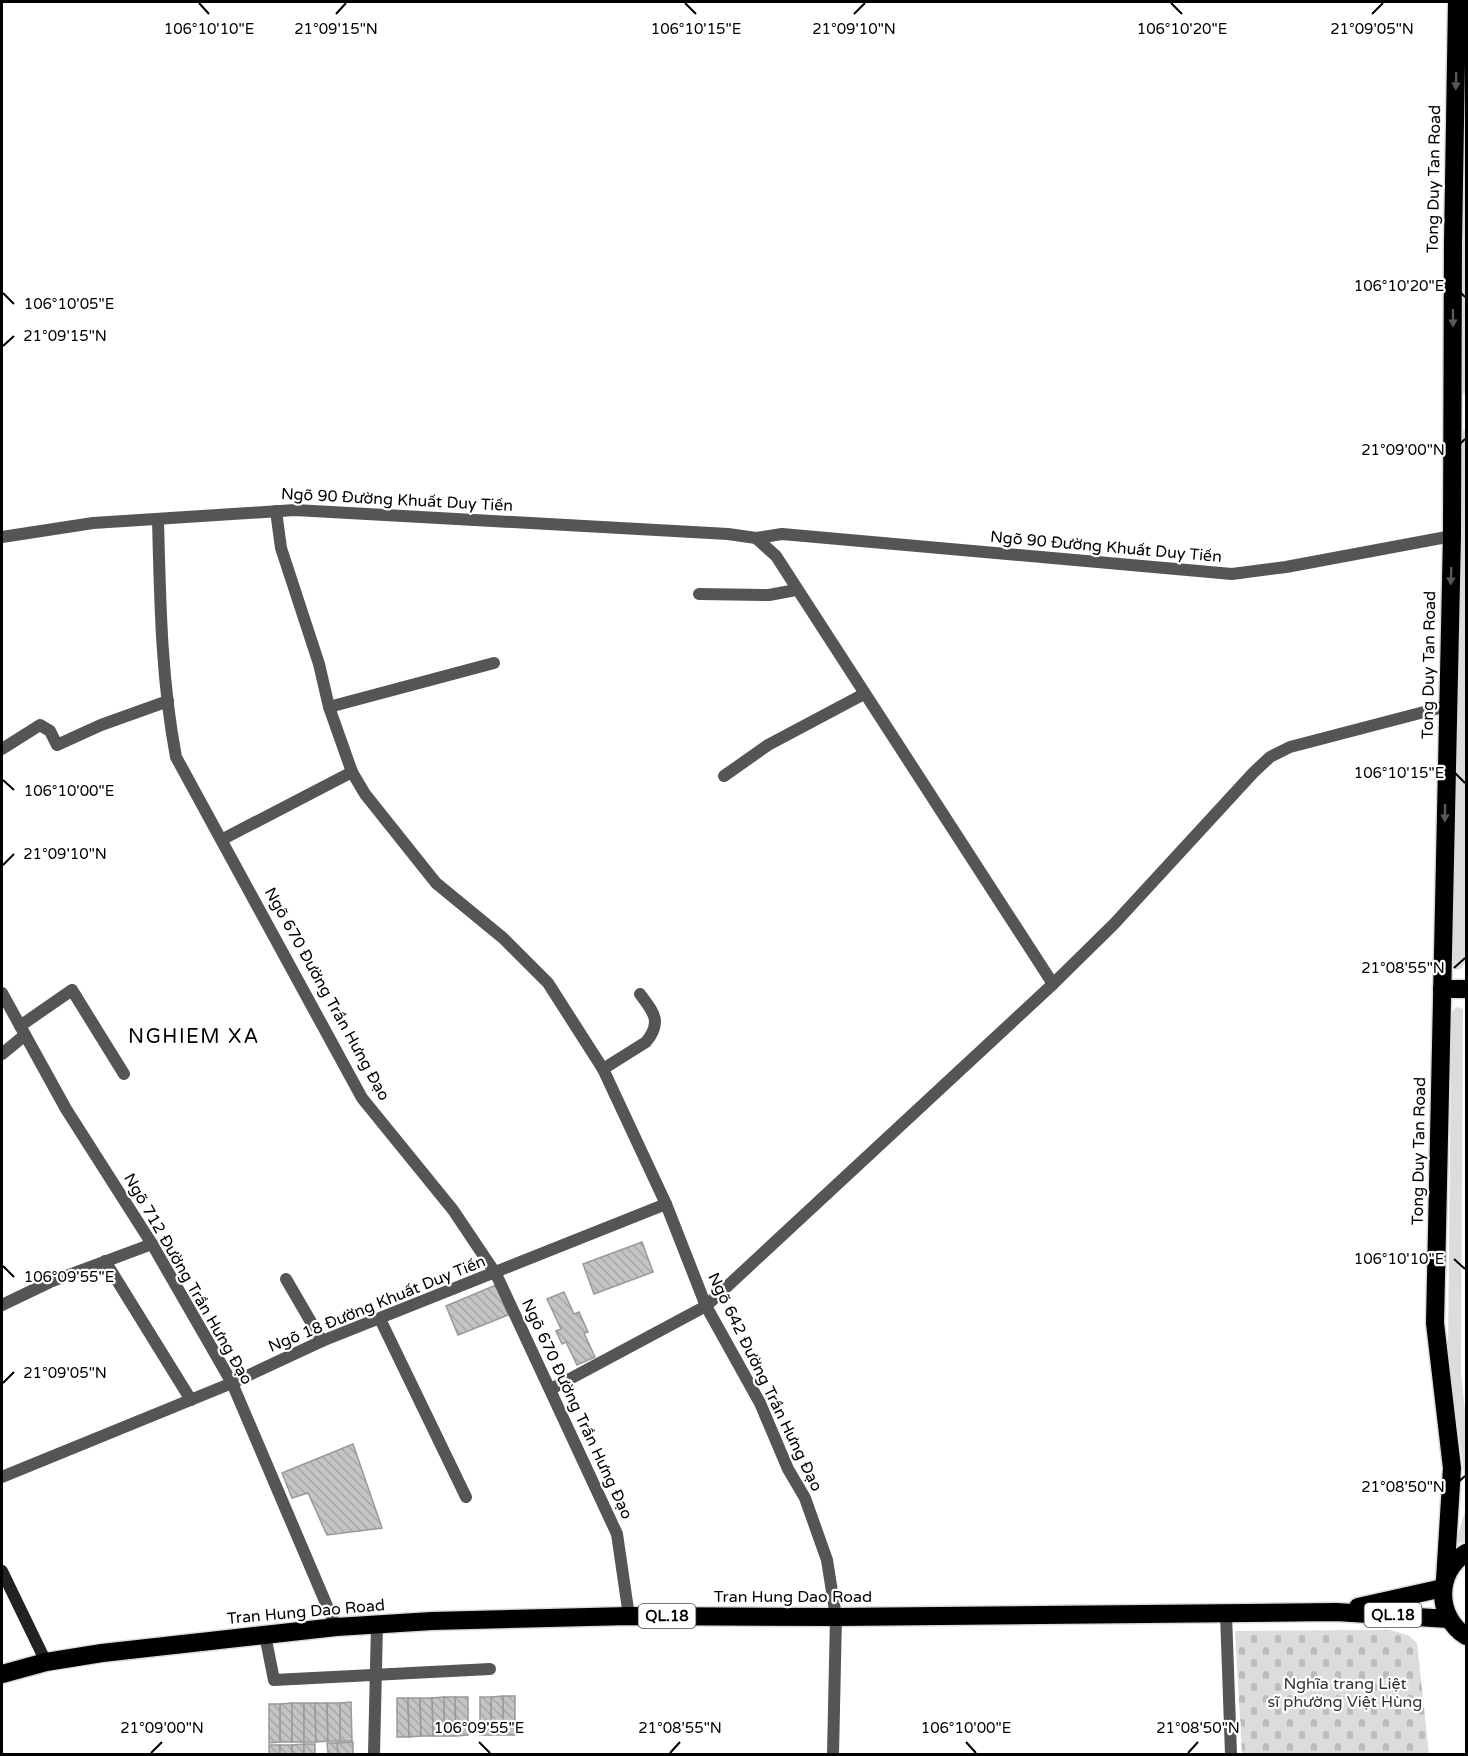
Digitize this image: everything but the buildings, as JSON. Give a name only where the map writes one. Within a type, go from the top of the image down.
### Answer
[{"type":"highway","name":"Tong Duy Tan Road","points":[[1444,1584],[1452,1468],[1435,1323],[1447,706],[1452,536],[1459,413],[1457,2]]},
{"type":"highway","points":[[1442,989],[1467,989]]},
{"type":"highway","points":[[1444,1584],[1452,1566],[1467,1553]]},
{"type":"highway","name":"Tran Hung Dao Road","points":[[1336,1612],[1444,1584]]},
{"type":"highway","name":"QL.18","points":[[1444,1584],[1444,1607],[1449,1619]]},
{"type":"highway","name":"Tran Hung Dao Road","points":[[2,1674],[46,1662],[102,1653],[336,1627],[432,1621],[629,1616],[836,1617],[1336,1612],[1449,1619]]},
{"type":"highway","points":[[1449,1619],[1458,1630],[1467,1636]]},
{"type":"main road","points":[[2,1571],[46,1662]]},
{"type":"street","name":"Ngõ 90 Đường Khuất Duy Tiến","points":[[2,537],[93,523],[276,511],[330,512],[728,534],[756,538],[783,534],[1232,574],[1286,567],[1452,536]]},
{"type":"street","name":"Ngõ 642 Đường Trần Hưng Đạo","points":[[276,511],[281,548],[319,664],[329,707],[352,772],[365,794],[436,884],[504,938],[548,984],[603,1068],[666,1204],[706,1306],[760,1403],[788,1469],[805,1498],[827,1560],[836,1617],[833,1755]]},
{"type":"street","name":"Ngõ 670 Đường Trần Hưng Đạo","points":[[158,519],[161,632],[176,757],[362,1098],[453,1210],[496,1274],[617,1534],[629,1616]]},
{"type":"street","points":[[756,538],[776,556],[1053,984]]},
{"type":"street","points":[[699,594],[769,595],[796,590]]},
{"type":"street","points":[[329,707],[494,663]]},
{"type":"street","points":[[724,776],[778,739],[864,694]]},
{"type":"street","points":[[2,750],[40,725],[50,731],[57,746],[100,725],[168,701]]},
{"type":"street","points":[[551,1389],[706,1306],[1053,984],[1114,924],[1270,757],[1290,747],[1447,706]]},
{"type":"street","points":[[222,839],[352,772]]},
{"type":"street","points":[[2,1054],[22,1030],[72,990],[124,1074]]},
{"type":"street","name":"Ngõ 712 Đường Trần Hưng Đạo","points":[[2,993],[66,1109],[152,1244],[232,1383],[336,1627]]},
{"type":"street","points":[[603,1068],[651,1036],[656,1022],[655,1015],[640,994]]},
{"type":"street","name":"Ngõ 18 Đường Khuất Duy Tiến","points":[[2,1477],[232,1383],[322,1341],[496,1274],[666,1204]]},
{"type":"street","points":[[2,1305],[50,1282],[152,1244]]},
{"type":"street","points":[[105,1262],[190,1400]]},
{"type":"street","points":[[286,1279],[322,1341]]},
{"type":"street","points":[[380,1319],[466,1497]]},
{"type":"street","points":[[1226,1614],[1231,1755]]},
{"type":"street","points":[[374,1755],[376,1625]]},
{"type":"street","points":[[265,1635],[274,1680],[490,1670]]},
{"type":"green space","points":[[1464,2],[1466,2],[1466,394],[1460,392]]},
{"type":"green space","points":[[1466,430],[1465,962],[1462,968],[1457,970],[1451,967],[1459,438],[1462,431]]},
{"type":"green space","points":[[1456,1007],[1463,1009],[1461,1372],[1466,1421],[1466,1542],[1455,1544],[1465,1512],[1465,1481],[1448,1355],[1450,1024],[1451,1015]]},
{"type":"green space","name":"Nghĩa trang Liệt sĩ phường Việt Hùng","points":[[1390,1630],[1408,1635],[1417,1643],[1429,1754],[1242,1754],[1235,1631]]},
{"type":"district","name":"NGHIEM XA","points":[[194,1037]]}]
